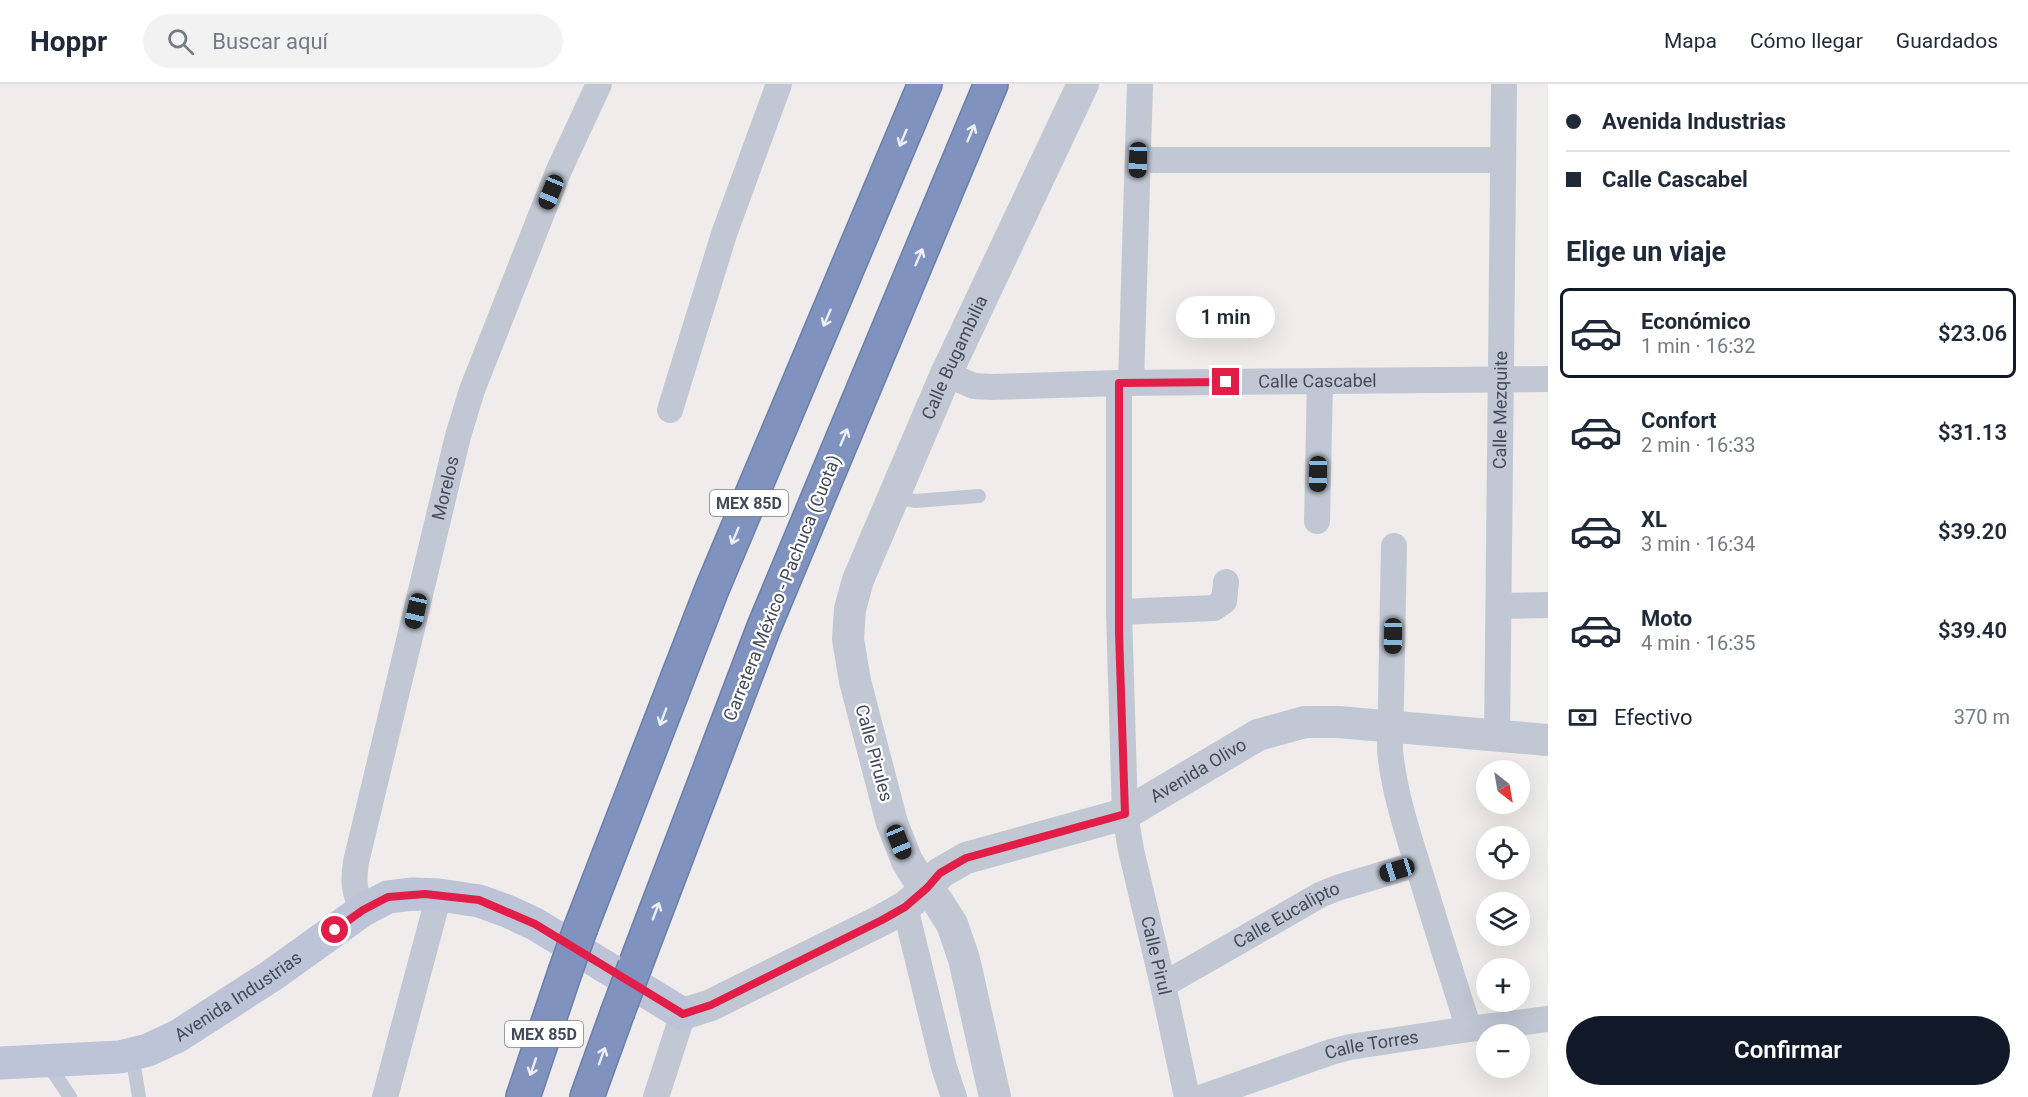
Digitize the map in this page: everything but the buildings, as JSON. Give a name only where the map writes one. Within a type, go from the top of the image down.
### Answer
[{"type":"highway","name":"MEX 85D","points":[[523,1097],[581,927],[712,589],[925,84]]},
{"type":"highway","name":"Carretera México - Pachuca (Cuota)","points":[[587,1097],[764,627],[991,84]]},
{"type":"main road","name":"Avenida Industrias","points":[[0,1063],[120,1057],[148,1050],[178,1036],[271,976],[363,910],[388,897],[413,894],[479,900],[535,924],[683,1014]]},
{"type":"street","name":"Morelos","points":[[363,910],[356,898],[354,888],[356,862],[458,436],[472,390],[555,181],[599,84]]},
{"type":"street","points":[[670,410],[724,234],[779,84]]},
{"type":"street","name":"Calle Bugambilia","points":[[848,639],[850,609],[858,580],[946,374],[1083,84]]},
{"type":"street","name":"Calle Pirul","points":[[1140,84],[1138,160],[1125,383],[1119,612],[1125,814],[1131,850],[1164,985],[1187,1097]]},
{"type":"street","name":"Calle Mezquite","points":[[1497,737],[1504,84]]},
{"type":"street","points":[[1138,160],[1503,160]]},
{"type":"street","name":"Calle Cascabel","points":[[946,374],[974,386],[1548,379]]},
{"type":"street","points":[[1317,521],[1320,382]]},
{"type":"street","points":[[1394,546],[1390,750],[1392,771],[1417,864],[1469,1029]]},
{"type":"street","points":[[1119,612],[1214,608],[1224,601],[1226,582]]},
{"type":"street","points":[[1499,606],[1548,605]]},
{"type":"street","name":"Calle Pirules","points":[[848,639],[855,681],[892,823],[907,861],[917,877],[916,898],[952,924],[961,950],[995,1097]]},
{"type":"street","name":"Avenida Olivo","points":[[683,1014],[711,1005],[916,898],[940,873],[966,858],[1125,814],[1229,751],[1265,733],[1305,723],[1391,726],[1548,740]]},
{"type":"street","name":"Calle Eucalipto","points":[[1164,985],[1320,896],[1417,864]]},
{"type":"street","points":[[385,1097],[439,895]]},
{"type":"street","points":[[916,898],[944,1067],[954,1097]]},
{"type":"street","points":[[656,1097],[683,1014]]},
{"type":"street","name":"Calle Torres","points":[[1203,1097],[1331,1052],[1469,1029],[1548,1019]]},
{"type":"lane","points":[[895,496],[915,501],[980,496]]},
{"type":"lane","points":[[132,1054],[138,1097]]},
{"type":"lane","points":[[45,1060],[70,1097]]},
{"type":"route","points":[[335,930],[363,910],[388,897],[425,894],[479,900],[535,924],[683,1014],[711,1005],[882,920],[905,907],[940,873],[966,858],[1097,824],[1125,814],[1119,632],[1119,383],[1226,382]]}]
